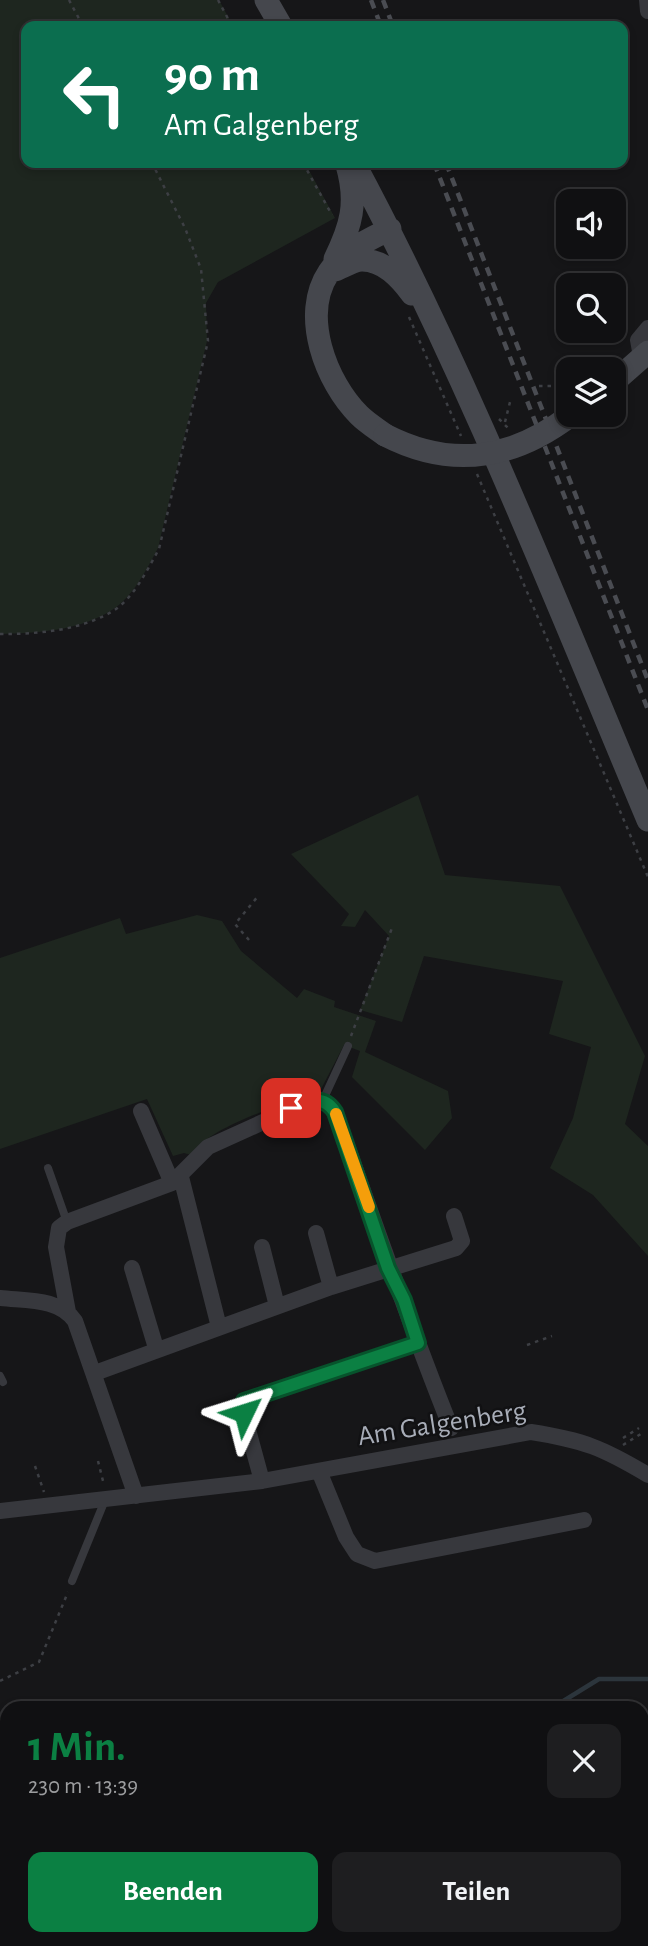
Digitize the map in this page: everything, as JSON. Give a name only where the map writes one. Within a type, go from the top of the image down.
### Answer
[{"type":"main road","points":[[266,0],[278,21]]},
{"type":"main road","points":[[347,168],[355,201],[353,215],[320,291],[316,322],[323,354],[339,389],[359,415],[385,435],[412,449],[437,456],[477,456],[519,444],[556,426]]},
{"type":"main road","points":[[357,168],[390,229],[431,319],[648,820]]},
{"type":"main road","points":[[329,272],[347,253],[390,229]]},
{"type":"main road","points":[[329,272],[361,260],[380,263],[401,279],[431,319]]},
{"type":"main road","points":[[626,371],[648,352]]},
{"type":"street","points":[[647,0],[648,11]]},
{"type":"street","points":[[648,328],[638,340],[640,351],[648,358]]},
{"type":"street","points":[[136,1496],[95,1373],[68,1312],[55,1236],[67,1222],[177,1180],[208,1147],[307,1102],[323,1100]]},
{"type":"street","name":"Am Galgenberg","points":[[323,1100],[335,1112],[388,1268],[404,1300],[451,1428]]},
{"type":"street","points":[[141,1111],[177,1180],[219,1327]]},
{"type":"street","points":[[95,1373],[156,1348],[461,1245],[454,1216]]},
{"type":"street","points":[[316,1233],[331,1287]]},
{"type":"street","points":[[262,1247],[277,1306]]},
{"type":"street","points":[[132,1268],[156,1348]]},
{"type":"street","points":[[0,1298],[57,1305],[68,1312]]},
{"type":"street","points":[[262,1481],[244,1415],[244,1401],[418,1343]]},
{"type":"street","name":"Am Galgenberg","points":[[0,1511],[262,1481],[531,1432],[572,1438],[612,1453],[648,1475]]},
{"type":"street","points":[[319,1471],[346,1537],[357,1554],[375,1561],[584,1520]]},
{"type":"lane","points":[[323,1100],[348,1046]]},
{"type":"lane","points":[[48,1168],[67,1222]]},
{"type":"lane","points":[[72,1581],[104,1500]]},
{"type":"path","points":[[69,0],[80,21]]},
{"type":"path","points":[[218,0],[229,21]]},
{"type":"path","points":[[0,634],[47,634],[113,611],[143,578],[159,549],[208,341],[201,269],[185,228],[155,168]]},
{"type":"path","points":[[306,168],[335,218]]},
{"type":"path","points":[[407,312],[462,439]]},
{"type":"path","points":[[540,386],[556,386]]},
{"type":"path","points":[[505,423],[510,398]]},
{"type":"path","points":[[473,464],[648,877]]},
{"type":"path","points":[[249,940],[235,924],[259,895]]},
{"type":"path","points":[[348,1046],[392,928]]},
{"type":"path","points":[[527,1345],[551,1336]]},
{"type":"path","points":[[623,1438],[639,1428]]},
{"type":"path","points":[[612,1453],[644,1432]]},
{"type":"path","points":[[98,1461],[105,1488],[104,1500]]},
{"type":"path","points":[[34,1465],[48,1506]]},
{"type":"path","points":[[0,1681],[39,1662],[72,1581]]},
{"type":"shaded area","points":[[0,0],[219,0],[230,21],[21,21],[21,168],[308,168],[335,218],[218,282],[206,303],[207,341],[158,548],[133,590],[112,610],[72,627],[43,632],[0,634]]},
{"type":"shaded area","points":[[418,795],[445,875],[560,886],[645,1056],[625,1124],[648,1146],[648,1256],[593,1195],[550,1168],[573,1118],[591,1047],[549,1034],[563,981],[424,956],[402,1022],[360,1010],[389,936],[365,910],[355,927],[341,926],[349,914],[291,854]]},
{"type":"shaded area","points":[[197,915],[222,921],[241,951],[297,998],[304,989],[335,1001],[334,1007],[376,1021],[365,1052],[448,1091],[452,1118],[425,1150],[352,1077],[360,1051],[344,1045],[319,1093],[311,1093],[229,1126],[213,1135],[191,1155],[184,1153],[173,1156],[147,1099],[0,1149],[0,958],[120,918],[126,934]]},
{"type":"waterway","points":[[563,1701],[599,1679],[648,1679]]},
{"type":"railway","points":[[371,0],[379,21]]},
{"type":"railway","points":[[383,0],[391,21]]},
{"type":"railway","points":[[436,168],[648,710]]},
{"type":"railway","points":[[448,168],[647,678]]},
{"type":"slow traffic","points":[[336,1114],[369,1207]]},
{"type":"route","points":[[244,1413],[244,1401],[418,1343],[404,1300],[388,1268],[335,1112],[331,1105],[315,1099],[291,1108]]}]
